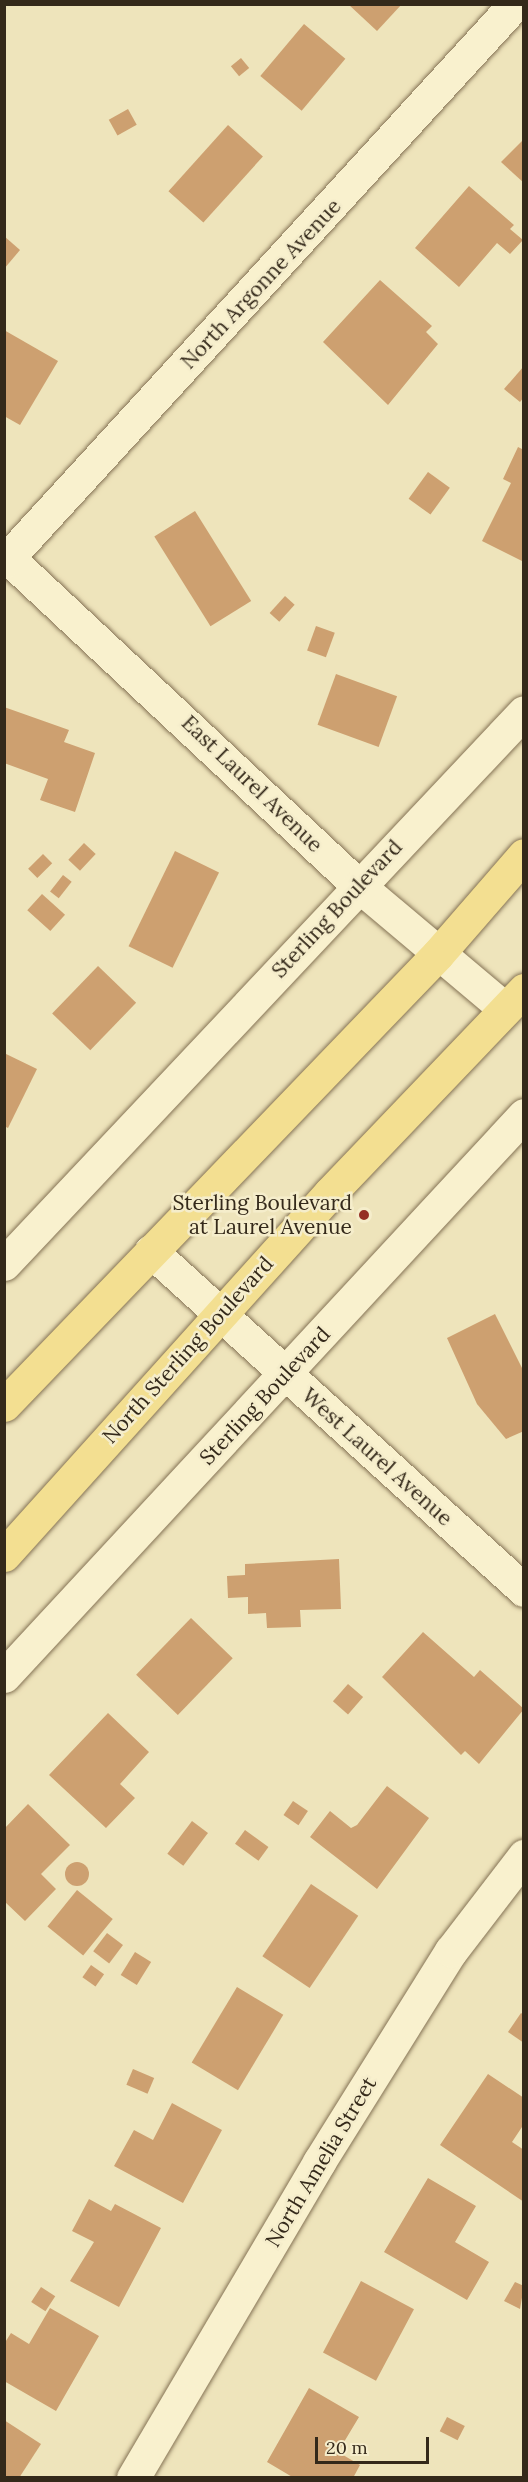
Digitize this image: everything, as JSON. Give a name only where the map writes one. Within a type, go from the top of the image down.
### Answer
[{"type":"main road","points":[[4,1405],[438,954],[524,855]]},
{"type":"main road","name":"North Sterling Boulevard","points":[[4,1555],[220,1313],[514,999]]},
{"type":"street","name":"North Argonne Avenue","points":[[6,558],[515,4]]},
{"type":"street","name":"East Laurel Avenue","points":[[6,558],[359,886],[438,954],[514,999]]},
{"type":"street","name":"Sterling Boulevard","points":[[4,1264],[524,712]]},
{"type":"street","name":"Sterling Boulevard","points":[[4,1676],[287,1374],[524,1115]]},
{"type":"street","name":"West Laurel Avenue","points":[[151,1251],[524,1590]]},
{"type":"street","name":"North Amelia Street","points":[[134,2478],[338,2132],[451,1951],[524,1856]]},
{"type":"building","points":[[348,4],[402,4],[377,31]]},
{"type":"building","points":[[304,24],[345,59],[302,111],[260,76]]},
{"type":"building","points":[[241,58],[249,68],[239,76],[231,66]]},
{"type":"building","points":[[128,109],[137,125],[117,135],[109,120]]},
{"type":"building","points":[[228,125],[263,156],[203,223],[168,191]]},
{"type":"building","points":[[524,139],[524,183],[501,162]]},
{"type":"building","points":[[469,186],[514,225],[510,229],[523,240],[510,254],[497,243],[459,287],[415,248]]},
{"type":"building","points":[[4,236],[20,250],[4,269]]},
{"type":"building","points":[[380,280],[432,326],[426,332],[438,344],[388,405],[323,342]]},
{"type":"building","points":[[4,330],[58,361],[20,425],[4,416]]},
{"type":"building","points":[[524,366],[524,397],[520,402],[504,389]]},
{"type":"building","points":[[518,447],[524,450],[524,562],[482,541],[511,483],[503,479]]},
{"type":"building","points":[[428,472],[450,488],[430,515],[409,499]]},
{"type":"building","points":[[195,511],[251,601],[210,626],[154,536]]},
{"type":"building","points":[[285,596],[295,605],[279,622],[270,613]]},
{"type":"building","points":[[316,626],[335,633],[326,657],[307,650]]},
{"type":"building","points":[[336,674],[397,696],[379,747],[318,725]]},
{"type":"building","points":[[4,707],[69,730],[64,742],[95,753],[75,812],[40,800],[48,779],[4,763]]},
{"type":"building","points":[[84,843],[96,854],[80,871],[68,860]]},
{"type":"building","points":[[175,851],[219,872],[173,968],[129,946]]},
{"type":"building","points":[[43,854],[52,863],[37,878],[28,869]]},
{"type":"building","points":[[63,875],[72,882],[59,898],[50,892]]},
{"type":"building","points":[[42,894],[65,915],[50,931],[27,910]]},
{"type":"building","points":[[98,966],[136,1003],[90,1050],[52,1013]]},
{"type":"building","points":[[4,1053],[37,1069],[8,1128],[4,1126]]},
{"type":"building","points":[[495,1314],[524,1372],[524,1431],[506,1439],[477,1404],[447,1338]]},
{"type":"building","points":[[339,1559],[341,1609],[300,1610],[301,1627],[267,1628],[266,1613],[248,1614],[248,1597],[228,1598],[227,1576],[245,1575],[245,1564]]},
{"type":"building","points":[[191,1618],[233,1658],[178,1715],[136,1675]]},
{"type":"building","points":[[423,1632],[474,1677],[480,1670],[524,1709],[479,1764],[465,1751],[461,1755],[382,1677]]},
{"type":"building","points":[[348,1684],[363,1697],[348,1714],[333,1701]]},
{"type":"building","points":[[108,1713],[149,1752],[120,1784],[135,1798],[106,1828],[49,1775]]},
{"type":"building","points":[[387,1786],[429,1818],[377,1889],[310,1837],[330,1811],[351,1828],[357,1825]]},
{"type":"building","points":[[293,1801],[308,1811],[298,1825],[283,1815]]},
{"type":"building","points":[[28,1804],[70,1845],[41,1874],[56,1889],[25,1921],[4,1901],[4,1829]]},
{"type":"building","points":[[192,1821],[208,1833],[183,1866],[167,1854]]},
{"type":"building","points":[[245,1830],[268,1847],[258,1861],[235,1844]]},
{"type":"building","points":[[77,1862],[85,1866],[89,1874],[85,1882],[77,1886],[69,1882],[65,1874],[69,1866]]},
{"type":"building","points":[[311,1884],[358,1916],[310,1988],[262,1956]]},
{"type":"building","points":[[77,1890],[113,1919],[83,1955],[47,1927]]},
{"type":"building","points":[[107,1933],[123,1945],[109,1963],[93,1951]]},
{"type":"building","points":[[135,1952],[151,1962],[137,1985],[121,1975]]},
{"type":"building","points":[[91,1965],[104,1974],[96,1986],[82,1977]]},
{"type":"building","points":[[237,1987],[283,2015],[238,2090],[192,2062]]},
{"type":"building","points":[[521,2013],[524,2015],[524,2043],[508,2032]]},
{"type":"building","points":[[133,2069],[154,2078],[148,2094],[126,2085]]},
{"type":"building","points":[[488,2074],[524,2098],[524,2124],[512,2142],[524,2150],[524,2202],[440,2145]]},
{"type":"building","points":[[172,2103],[222,2130],[183,2203],[114,2166],[134,2130],[153,2140]]},
{"type":"building","points":[[428,2178],[476,2206],[455,2242],[489,2262],[467,2300],[384,2252]]},
{"type":"building","points":[[89,2199],[111,2211],[115,2204],[161,2228],[119,2307],[70,2281],[94,2242],[72,2231]]},
{"type":"building","points":[[361,2281],[414,2309],[376,2381],[323,2353]]},
{"type":"building","points":[[515,2282],[524,2286],[520,2309],[504,2301]]},
{"type":"building","points":[[41,2287],[55,2296],[45,2311],[31,2302]]},
{"type":"building","points":[[50,2308],[99,2336],[56,2411],[4,2381],[4,2344],[11,2333],[29,2344]]},
{"type":"building","points":[[309,2388],[359,2417],[338,2452],[360,2465],[353,2478],[294,2478],[267,2462]]},
{"type":"building","points":[[447,2417],[465,2426],[458,2440],[440,2431]]},
{"type":"building","points":[[4,2420],[41,2444],[19,2478],[4,2478]]},
{"type":"place","name":"Sterling Boulevard at Laurel Avenue","points":[[364,1215]]}]
